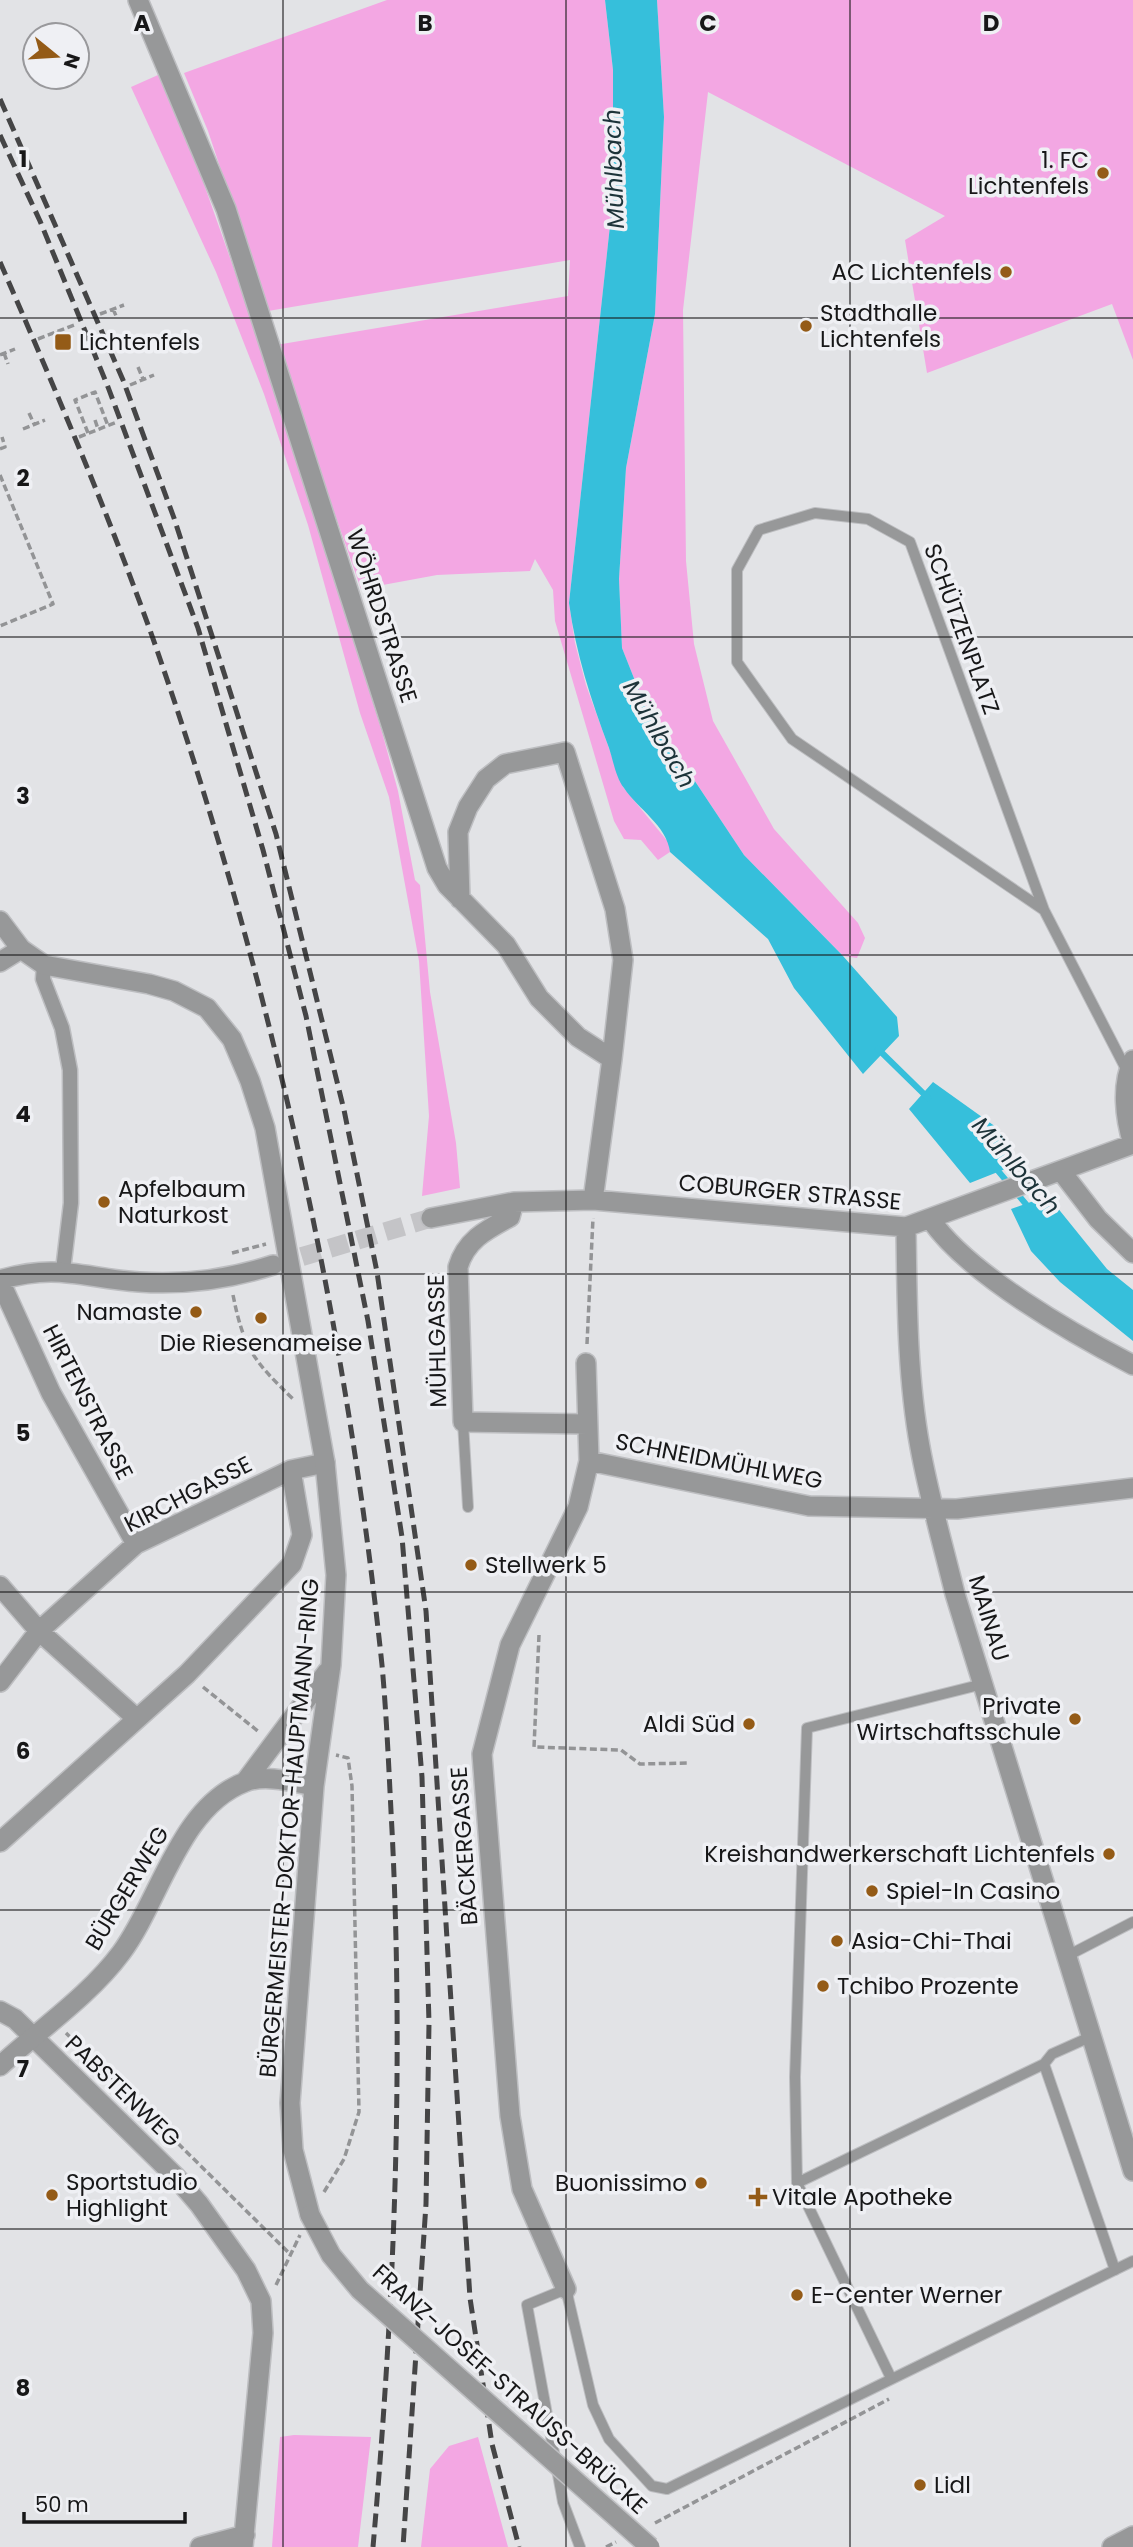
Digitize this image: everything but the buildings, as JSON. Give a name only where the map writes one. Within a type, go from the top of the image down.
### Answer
[{"type":"street","name":"WÖHRDSTRASSE","points":[[138,0],[226,209],[437,868],[460,899],[506,945],[539,998],[578,1037],[612,1059]]},
{"type":"street","points":[[460,899],[458,832],[468,807],[486,779],[505,764],[565,752],[615,909],[623,960],[593,1200]]},
{"type":"street","name":"BÜRGERMEISTER-DOKTOR-HAUPTMANN-RING","points":[[0,921],[21,949],[44,965],[108,975],[174,991],[207,1008],[232,1039],[250,1081],[265,1128],[325,1463],[336,1575],[331,1665],[314,1786],[292,2063],[293,2150]]},
{"type":"street","points":[[0,962],[21,949]]},
{"type":"street","points":[[44,965],[43,979],[62,1028],[69,1070],[71,1203],[64,1270]]},
{"type":"street","points":[[1130,1065],[1125,1119],[1133,1144]]},
{"type":"street","name":"COBURGER STRASSE","points":[[431,1218],[514,1202],[593,1200],[906,1227],[1133,1144]]},
{"type":"street","points":[[1054,1173],[1133,1253]]},
{"type":"street","name":"MÜHLGASSE","points":[[463,1422],[458,1267],[463,1252],[477,1235],[510,1217],[514,1202]]},
{"type":"street","points":[[931,1220],[960,1254],[1078,1336],[1133,1365]]},
{"type":"street","name":"MAINAU","points":[[906,1227],[913,1381],[920,1446],[933,1509],[983,1684],[1133,2171]]},
{"type":"street","points":[[0,1281],[29,1272],[64,1270],[166,1283],[229,1275],[273,1265]]},
{"type":"street","name":"HIRTENSTRASSE","points":[[0,1281],[51,1393],[136,1544]]},
{"type":"street","name":"BÄCKERGASSE","points":[[566,2289],[522,2189],[510,2116],[482,1754],[510,1645],[578,1507],[589,1461],[586,1363]]},
{"type":"street","name":"SCHNEIDMÜHLWEG","points":[[463,1422],[587,1424]]},
{"type":"street","name":"SCHNEIDMÜHLWEG","points":[[589,1461],[808,1506],[933,1509],[1133,1488]]},
{"type":"street","name":"KIRCHGASSE","points":[[0,1682],[39,1631],[136,1544],[291,1470],[325,1463]]},
{"type":"street","points":[[0,1842],[187,1674],[295,1557],[302,1535],[291,1470]]},
{"type":"street","points":[[0,1587],[39,1631],[136,1718]]},
{"type":"street","points":[[245,1782],[331,1665]]},
{"type":"street","points":[[245,1782],[271,1780],[314,1786]]},
{"type":"street","name":"BÜRGERWEG","points":[[0,2066],[93,1983],[122,1951],[198,1818],[211,1804],[245,1782]]},
{"type":"street","name":"PABSTENWEG","points":[[0,2011],[15,2019],[175,2175],[226,2241],[261,2301],[263,2333],[244,2541]]},
{"type":"street","name":"FRANZ-JOSEF-STRAUSS-BRÜCKE","points":[[293,2150],[310,2214],[331,2255],[359,2290],[650,2547]]},
{"type":"street","points":[[1112,2547],[1133,2536]]},
{"type":"street","points":[[200,2547],[244,2541]]},
{"type":"lane","name":"SCHÜTZENPLATZ","points":[[1044,910],[792,739],[737,663],[737,570],[759,530],[815,513],[868,519],[910,542],[1044,910],[1130,1065]]},
{"type":"lane","points":[[463,1422],[468,1507]]},
{"type":"lane","points":[[891,2378],[797,2183],[795,2077],[807,1728],[983,1684]]},
{"type":"lane","points":[[1067,1956],[1133,1922]]},
{"type":"lane","points":[[797,2183],[1044,2064],[1052,2054],[1090,2037]]},
{"type":"lane","points":[[1044,2064],[1115,2270]]},
{"type":"lane","points":[[580,2547],[563,2502],[527,2305],[566,2289],[593,2405],[609,2439],[652,2486],[667,2489],[1133,2261]]},
{"type":"path","points":[[100,314],[124,305]]},
{"type":"path","points":[[113,309],[117,318]]},
{"type":"path","points":[[38,339],[77,324]]},
{"type":"path","points":[[58,331],[62,341]]},
{"type":"path","points":[[8,364],[2,354],[15,349]]},
{"type":"path","points":[[138,367],[143,379]]},
{"type":"path","points":[[130,385],[154,375]]},
{"type":"path","points":[[83,390],[85,396]]},
{"type":"path","points":[[88,433],[75,400],[95,392],[108,426]]},
{"type":"path","points":[[29,412],[34,424]]},
{"type":"path","points":[[23,429],[45,420]]},
{"type":"path","points":[[95,420],[98,429]]},
{"type":"path","points":[[79,437],[117,422]]},
{"type":"path","points":[[0,449],[5,447],[2,438]]},
{"type":"path","points":[[0,475],[53,604],[0,626]]},
{"type":"path","points":[[586,1363],[593,1200]]},
{"type":"path","points":[[229,1275],[240,1333],[252,1358],[298,1404],[316,1414]]},
{"type":"path","points":[[539,1623],[534,1747],[621,1750],[640,1764],[688,1763]]},
{"type":"path","points":[[187,1674],[253,1728],[274,1740]]},
{"type":"path","points":[[319,1751],[348,1758],[352,1786],[359,2112],[344,2159],[323,2194]]},
{"type":"path","points":[[54,2018],[119,2088],[289,2253]]},
{"type":"path","points":[[261,2301],[272,2294],[289,2253],[303,2230]]},
{"type":"path","points":[[651,2525],[879,2407],[896,2394],[891,2378]]},
{"type":"path","points":[[606,2547],[617,2542]]},
{"type":"shaded area","points":[[387,0],[605,0],[613,70],[613,198],[569,603],[575,643],[586,685],[623,787],[669,843],[670,852],[658,860],[641,840],[624,839],[614,821],[555,621],[553,590],[535,559],[530,571],[437,575],[361,589],[276,345],[568,296],[570,260],[268,311],[208,131],[184,73]]},
{"type":"shaded area","points":[[657,0],[1133,0],[1133,360],[1112,304],[927,373],[905,240],[945,216],[708,92],[683,310],[686,561],[694,644],[713,721],[774,829],[858,923],[865,938],[857,958],[843,956],[744,855],[645,706],[622,648],[619,579],[626,468],[655,314],[664,117]]},
{"type":"shaded area","points":[[158,75],[199,170],[272,377],[382,732],[398,791],[415,880],[420,885],[430,992],[456,1143],[460,1188],[422,1196],[429,1116],[419,961],[389,797],[360,713],[308,525],[264,394],[216,272],[131,87]]},
{"type":"shaded area","points":[[280,2437],[371,2437],[358,2547],[272,2547]]},
{"type":"shaded area","points":[[478,2437],[508,2547],[421,2547],[430,2469],[449,2446]]},
{"type":"water","points":[[605,0],[657,0],[664,117],[655,314],[626,468],[619,579],[622,648],[645,706],[744,855],[843,956],[897,1017],[899,1036],[863,1074],[794,988],[768,939],[670,852],[664,834],[621,784],[580,659],[569,603],[613,198],[613,70]]},
{"type":"water","points":[[933,1082],[996,1127],[1018,1164],[970,1183],[909,1109]]},
{"type":"water","points":[[1048,1196],[1107,1269],[1133,1290],[1133,1341],[1060,1282],[1031,1251],[1011,1209]]},
{"type":"waterway","name":"Mühlbach","points":[[878,1049],[928,1098]]},
{"type":"waterway","name":"Mühlbach","points":[[994,1166],[1030,1209]]},
{"type":"tunnel","points":[[274,1265],[431,1218]]},
{"type":"railway","points":[[0,99],[123,380],[174,518],[276,834],[344,1110],[377,1272],[426,1611],[470,2298],[492,2444],[519,2547]]},
{"type":"railway","points":[[0,135],[40,221],[108,387],[198,628],[263,850],[306,1016],[368,1321],[402,1537],[422,1777],[429,2023],[426,2204],[403,2547]]},
{"type":"railway","points":[[0,262],[116,539],[193,759],[266,1013],[324,1272],[347,1402],[382,1665],[395,1920],[395,2189],[387,2368],[373,2547]]},
{"type":"place","name":"1. FC Lichtenfels","points":[[1103,173]]},
{"type":"place","name":"AC Lichtenfels","points":[[1006,272]]},
{"type":"place","name":"Stadthalle Lichtenfels","points":[[806,326]]},
{"type":"place","name":"Lichtenfels","points":[[63,342]]},
{"type":"place","name":"Apfelbaum Naturkost","points":[[104,1202]]},
{"type":"place","name":"Namaste","points":[[196,1312]]},
{"type":"place","name":"Die Riesenameise","points":[[261,1318]]},
{"type":"place","name":"Stellwerk 5","points":[[471,1565]]},
{"type":"place","name":"Private Wirtschaftsschule","points":[[1075,1719]]},
{"type":"place","name":"Aldi Süd","points":[[749,1724]]},
{"type":"place","name":"Kreishandwerkerschaft Lichtenfels","points":[[1109,1854]]},
{"type":"place","name":"Spiel-In Casino","points":[[872,1891]]},
{"type":"place","name":"Asia-Chi-Thai","points":[[837,1941]]},
{"type":"place","name":"Tchibo Prozente","points":[[823,1986]]},
{"type":"place","name":"Buonissimo","points":[[701,2183]]},
{"type":"place","name":"Sportstudio Highlight","points":[[52,2195]]},
{"type":"place","name":"Vitale Apotheke","points":[[758,2197]]},
{"type":"place","name":"E-Center Werner","points":[[797,2295]]},
{"type":"place","name":"Lidl","points":[[920,2485]]}]
